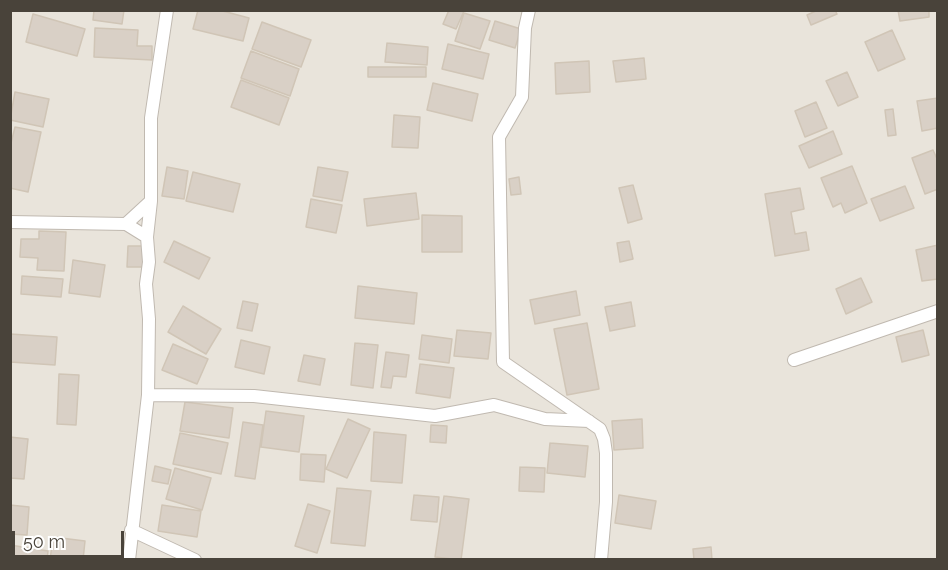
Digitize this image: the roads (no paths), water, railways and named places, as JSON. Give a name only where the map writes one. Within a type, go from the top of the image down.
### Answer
[{"type":"street","points":[[129,560],[148,395],[149,319],[146,284],[149,261],[147,237],[151,201],[151,118],[166,10]]},
{"type":"street","points":[[529,10],[525,28],[522,97],[499,137],[503,363],[600,429],[606,453],[606,502],[601,560]]},
{"type":"street","points":[[126,224],[151,201]]},
{"type":"street","points":[[10,222],[126,224],[147,237]]},
{"type":"street","points":[[794,360],[938,311]]},
{"type":"street","points":[[148,395],[254,396],[435,416],[494,405],[545,419],[590,421]]},
{"type":"street","points":[[131,530],[195,560]]}]
